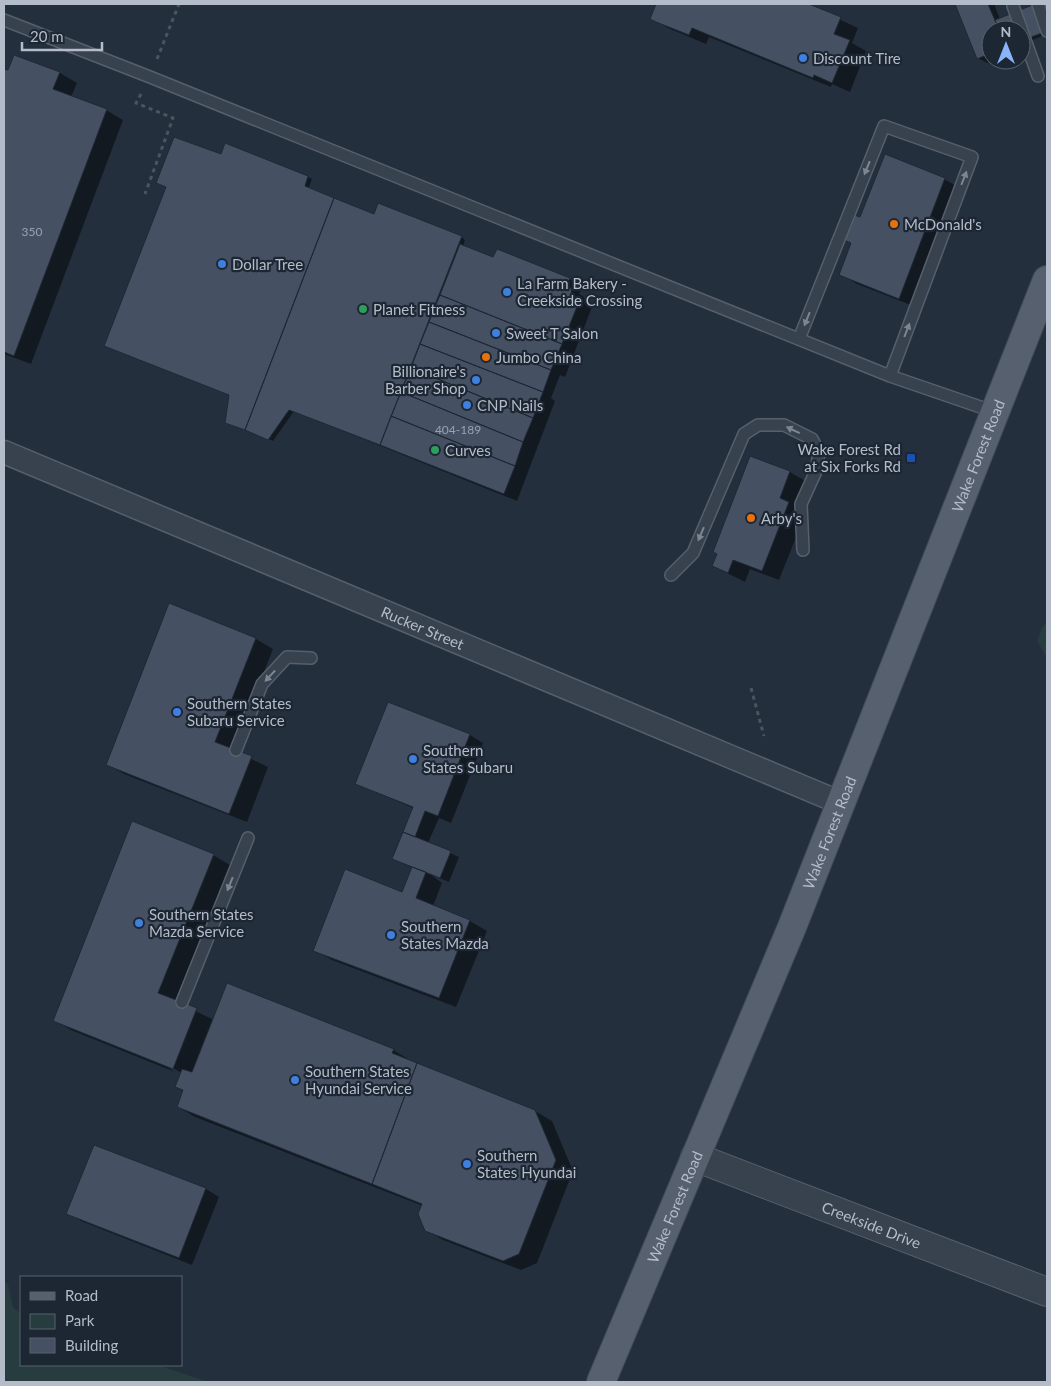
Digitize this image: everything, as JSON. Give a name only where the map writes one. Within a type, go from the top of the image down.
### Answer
[{"type":"main road","name":"Wake Forest Road","points":[[601,1382],[795,918],[1047,280]]},
{"type":"street","name":"Rucker Street","points":[[4,452],[841,803]]},
{"type":"street","name":"Creekside Drive","points":[[694,1157],[1047,1292]]},
{"type":"lane","points":[[1038,4],[1047,31]]},
{"type":"lane","points":[[1014,6],[1038,76]]},
{"type":"lane","points":[[4,20],[890,376],[995,412]]},
{"type":"lane","points":[[799,339],[884,126],[972,157],[890,376]]},
{"type":"lane","points":[[671,575],[693,553],[744,434],[758,424],[784,426],[791,429],[812,439],[819,453],[816,471],[801,504],[803,550]]},
{"type":"lane","points":[[236,750],[262,684],[287,657],[311,658]]},
{"type":"lane","points":[[182,1002],[248,838]]},
{"type":"path","points":[[751,688],[764,736]]},
{"type":"green space","points":[[1047,622],[1047,658],[1037,641],[1042,627]]},
{"type":"green space","points":[[4,1282],[8,1284],[13,1307],[20,1313],[20,1366],[161,1366],[208,1382],[4,1382]]},
{"type":"building","name":"Discount Tire","points":[[656,4],[809,4],[841,17],[834,34],[850,40],[832,83],[814,75],[813,78],[692,28],[689,35],[656,22],[650,19]]},
{"type":"building","points":[[955,4],[988,4],[995,20],[981,20],[981,57],[977,59]]},
{"type":"building","points":[[1035,4],[1047,4],[1047,31],[1031,37],[1031,20],[995,20]]},
{"type":"building","points":[[14,55],[60,72],[53,89],[107,109],[14,356],[4,352],[4,69],[8,70]]},
{"type":"building","name":"Dollar Tree","points":[[174,137],[221,154],[225,143],[308,176],[305,186],[334,198],[245,430],[225,423],[229,395],[104,346],[166,187],[156,183]]},
{"type":"building","points":[[885,154],[945,178],[899,299],[839,275],[851,243],[844,240],[854,215],[860,217]]},
{"type":"building","name":"Planet Fitness","points":[[334,198],[374,214],[378,203],[462,236],[380,445],[289,410],[268,440],[245,430]]},
{"type":"building","name":"La Farm Bakery - Creekside Crossing","points":[[460,244],[493,257],[497,249],[570,278],[566,287],[571,288],[572,296],[580,299],[562,344],[440,295]]},
{"type":"building","name":"Sweet T Salon","points":[[440,295],[562,344],[551,370],[429,322]]},
{"type":"building","name":"Jumbo China","points":[[429,322],[551,370],[543,392],[420,344]]},
{"type":"building","name":"Billionaire's Barber Shop","points":[[420,344],[543,392],[533,418],[411,368]]},
{"type":"building","name":"CNP Nails","points":[[411,368],[533,418],[523,442],[401,392]]},
{"type":"building","name":"CNP Nails","points":[[401,392],[523,442],[515,466],[391,416]]},
{"type":"building","name":"Curves","points":[[391,416],[515,466],[504,494],[380,445]]},
{"type":"building","points":[[750,456],[790,471],[780,498],[789,502],[762,571],[733,560],[728,573],[712,566],[717,554],[713,552]]},
{"type":"building","name":"Southern States Subaru Service","points":[[169,603],[256,638],[215,742],[252,756],[229,814],[106,765]]},
{"type":"building","name":"Southern States Subaru","points":[[388,702],[470,734],[438,816],[425,811],[415,837],[403,832],[413,807],[355,784]]},
{"type":"building","name":"Southern States Mazda Service","points":[[132,821],[214,854],[158,993],[197,1008],[173,1069],[53,1021]]},
{"type":"building","points":[[403,832],[451,851],[440,878],[392,859]]},
{"type":"building","name":"Southern States Mazda","points":[[412,867],[426,872],[416,898],[470,920],[439,998],[313,951],[345,869],[402,892]]},
{"type":"building","name":"Southern States Hyundai Service","points":[[227,983],[394,1049],[392,1053],[417,1063],[372,1184],[177,1107],[183,1090],[175,1087],[182,1069],[192,1072]]},
{"type":"building","name":"Southern States Hyundai","points":[[417,1063],[535,1110],[556,1160],[519,1254],[503,1261],[425,1231],[418,1214],[422,1204],[372,1184]]},
{"type":"building","points":[[94,1145],[206,1188],[179,1258],[66,1214]]},
{"type":"place","name":"Discount Tire","points":[[803,58]]},
{"type":"place","name":"McDonald's","points":[[894,224]]},
{"type":"place","name":"Dollar Tree","points":[[222,264]]},
{"type":"place","name":"La Farm Bakery - Creekside Crossing","points":[[507,292]]},
{"type":"place","name":"Planet Fitness","points":[[363,309]]},
{"type":"place","name":"Sweet T Salon","points":[[496,333]]},
{"type":"place","name":"Jumbo China","points":[[486,357]]},
{"type":"place","name":"Billionaire's Barber Shop","points":[[476,380]]},
{"type":"place","name":"CNP Nails","points":[[467,405]]},
{"type":"place","name":"Curves","points":[[435,450]]},
{"type":"place","name":"Wake Forest Rd at Six Forks Rd","points":[[911,458]]},
{"type":"place","name":"Arby's","points":[[751,518]]},
{"type":"place","name":"Southern States Subaru Service","points":[[177,712]]},
{"type":"place","name":"Southern States Subaru","points":[[413,759]]},
{"type":"place","name":"Southern States Mazda Service","points":[[139,923]]},
{"type":"place","name":"Southern States Mazda","points":[[391,935]]},
{"type":"place","name":"Southern States Hyundai Service","points":[[295,1080]]},
{"type":"place","name":"Southern States Hyundai","points":[[467,1164]]}]
